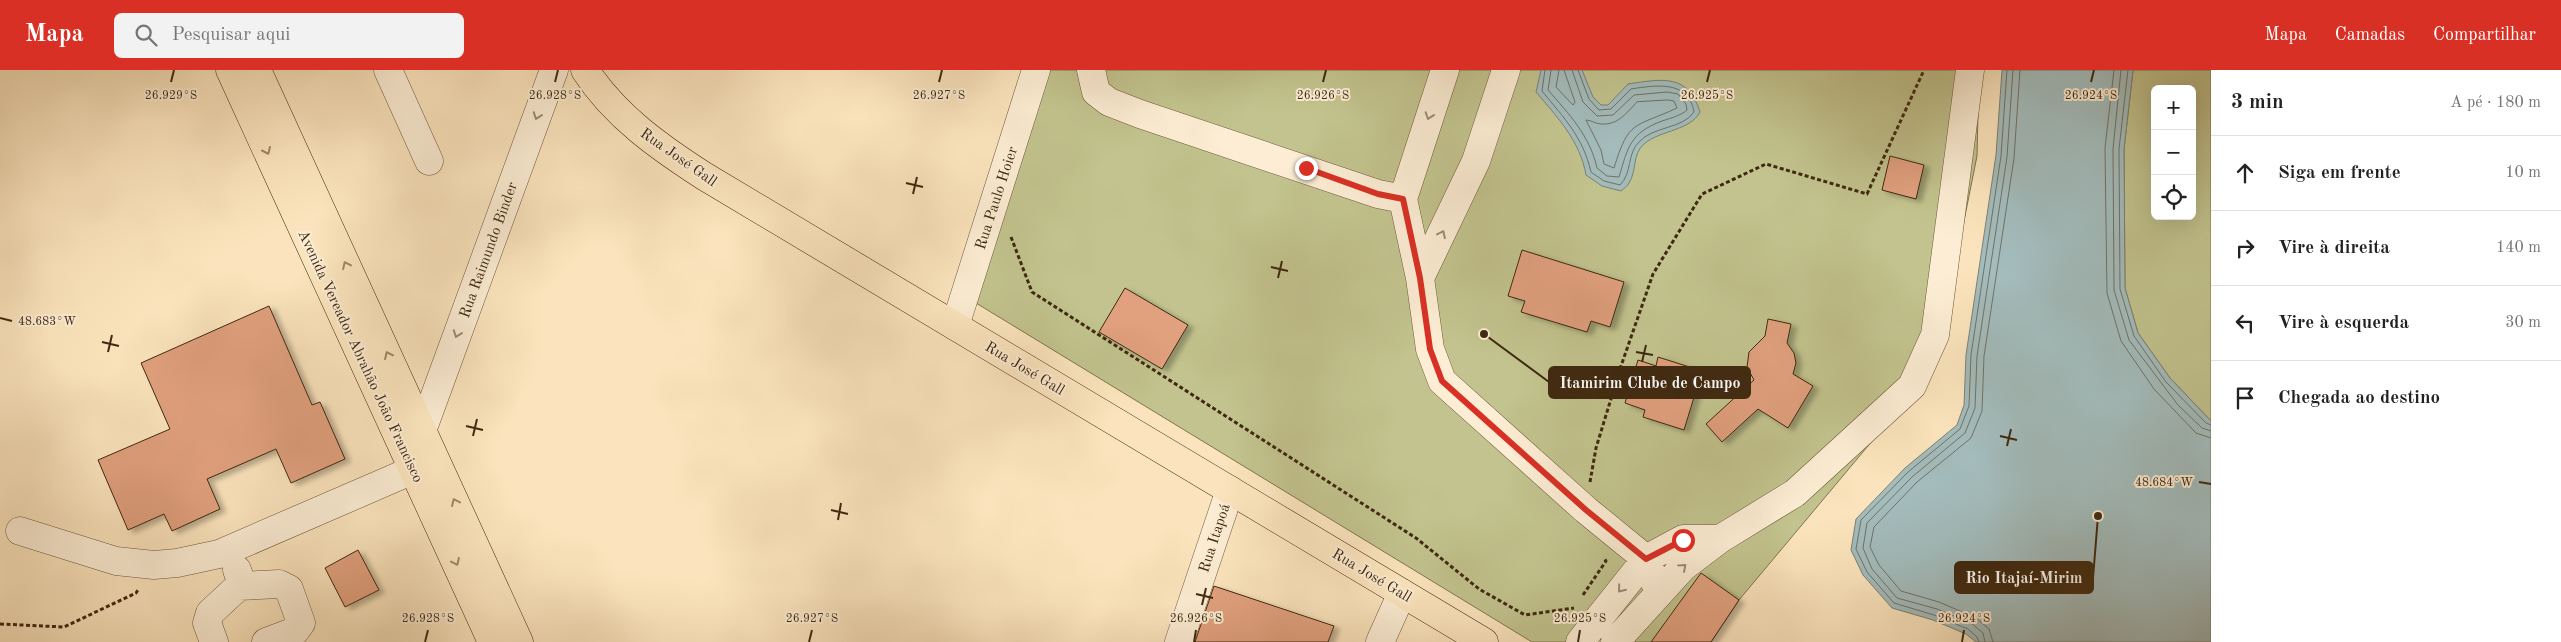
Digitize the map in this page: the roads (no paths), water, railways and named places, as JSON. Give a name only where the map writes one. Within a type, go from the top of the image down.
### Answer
[{"type":"main road","name":"Avenida Vereador Abrahão João Francisco","points":[[230,70],[492,642]]},
{"type":"main road","name":"Avenida Vereador Abrahão João Francisco","points":[[257,70],[519,642]]},
{"type":"main road","name":"Rua José Gall","points":[[585,70],[594,85],[624,117],[659,147],[1484,642]]},
{"type":"street","points":[[388,70],[429,161]]},
{"type":"street","name":"Rua Raimundo Binder","points":[[422,431],[554,70]]},
{"type":"street","name":"Rua Paulo Hoier","points":[[955,326],[1036,70]]},
{"type":"street","points":[[1091,70],[1096,92],[1117,105],[1378,194],[1403,199]]},
{"type":"street","points":[[1445,70],[1403,199],[1420,278],[1430,349],[1442,381],[1586,510],[1646,559],[1659,593]]},
{"type":"street","points":[[1420,278],[1476,160],[1506,70]]},
{"type":"street","points":[[1615,642],[1683,566],[1720,539],[1795,493],[1912,386],[1935,335],[1970,70]]},
{"type":"street","points":[[20,531],[116,561],[154,565],[198,559],[230,550],[413,470]]},
{"type":"street","name":"Rua Itapoá","points":[[1179,642],[1230,490]]},
{"type":"street","points":[[1580,642],[1646,559],[1683,540],[1720,539]]},
{"type":"street","points":[[214,642],[207,624],[210,613],[239,586],[241,581],[230,550]]},
{"type":"street","points":[[239,586],[279,584],[289,589],[301,623],[295,631],[266,642]]},
{"type":"street","points":[[1380,642],[1402,593]]},
{"type":"water","points":[[1541,70],[1582,70],[1593,97],[1601,105],[1608,105],[1628,84],[1663,80],[1672,82],[1688,90],[1695,99],[1700,112],[1689,123],[1651,139],[1640,148],[1628,185],[1621,191],[1602,186],[1586,175],[1579,151],[1567,130],[1536,92]]},
{"type":"water","points":[[2002,70],[2133,70],[2124,149],[2125,288],[2138,333],[2170,378],[2211,421],[2211,642],[1976,642],[1966,634],[1933,620],[1892,608],[1863,575],[1851,550],[1856,519],[1905,468],[1957,425],[1964,405],[1966,355],[1996,155]]},
{"type":"place","name":"Itamirim Clube de Campo","points":[[1484,334]]},
{"type":"place","name":"Rio Itajaí-Mirim","points":[[2098,516]]}]
